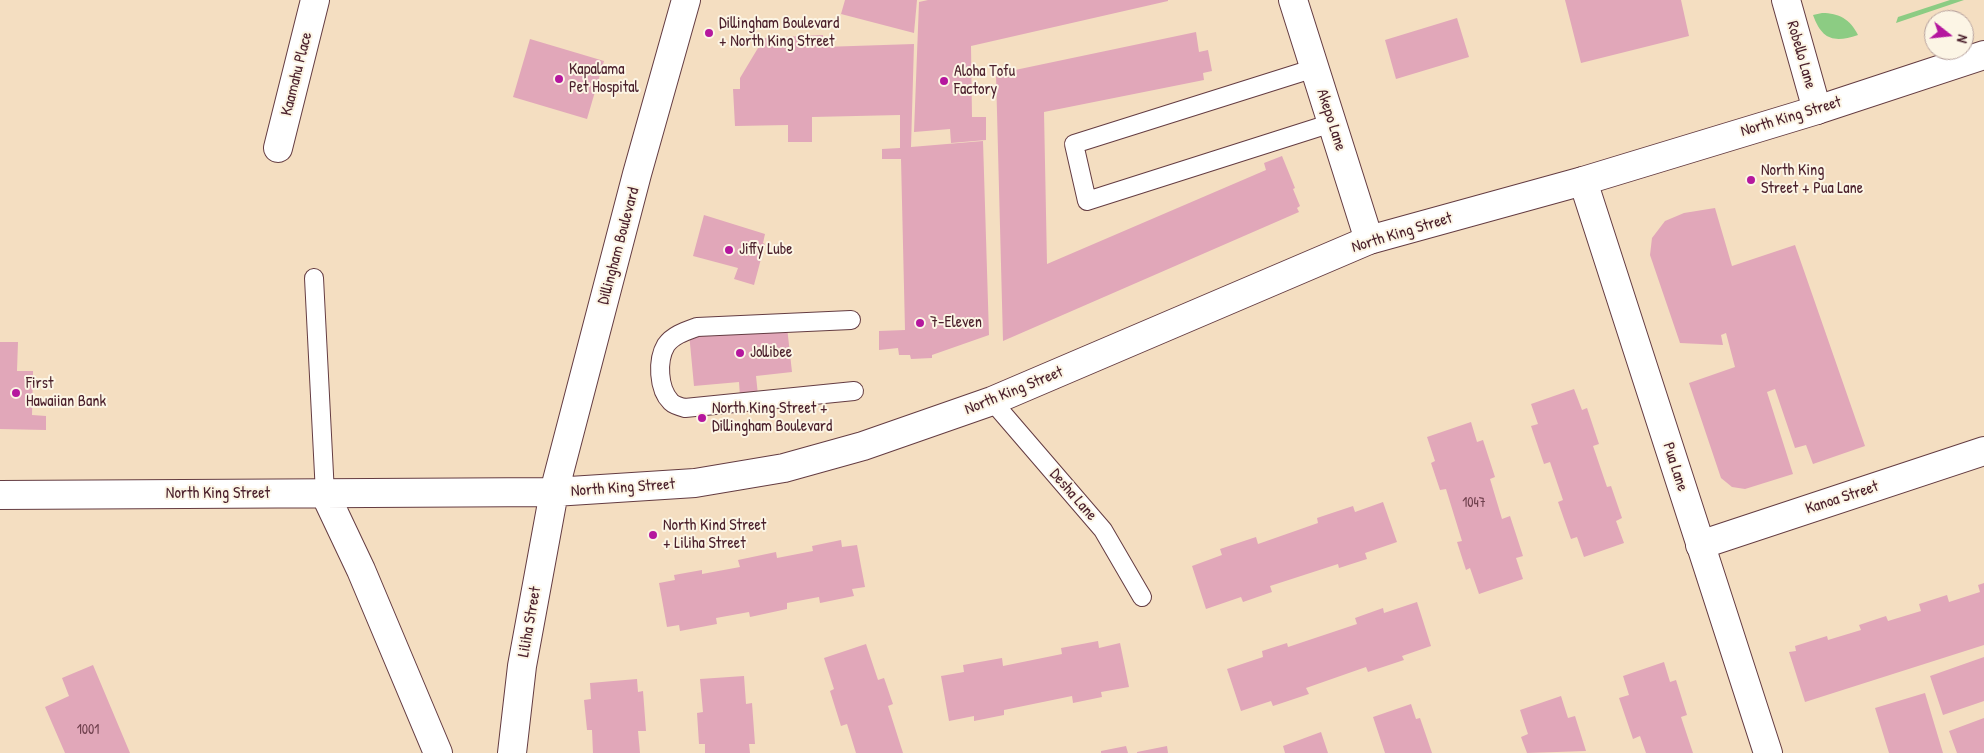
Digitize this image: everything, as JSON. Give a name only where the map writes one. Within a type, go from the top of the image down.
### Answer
[{"type":"main road","name":"Kaamahu Place","points":[[278,148],[315,0]]},
{"type":"main road","name":"Dillingham Boulevard","points":[[554,492],[637,174],[686,0]]},
{"type":"main road","name":"Akepo Lane","points":[[1293,0],[1369,240]]},
{"type":"main road","name":"Robello Lane","points":[[1786,0],[1816,110]]},
{"type":"main road","name":"North King Street","points":[[0,495],[554,492],[695,483],[784,468],[863,446],[992,401],[1369,240],[1583,181],[1816,110],[1984,55]]},
{"type":"main road","name":"Pua Lane","points":[[1583,181],[1768,753]]},
{"type":"main road","name":"Kanoa Street","points":[[1700,545],[1984,451]]},
{"type":"main road","name":"Liliha Street","points":[[512,753],[522,666],[554,492]]},
{"type":"main road","points":[[325,494],[361,570],[438,753]]},
{"type":"lane","points":[[1315,68],[1074,144],[1087,201],[1332,123]]},
{"type":"lane","points":[[314,278],[325,494]]},
{"type":"lane","points":[[851,320],[697,327],[680,333],[666,345],[660,376],[663,389],[672,403],[685,408],[854,391]]},
{"type":"lane","name":"Desha Lane","points":[[992,401],[1103,530],[1142,598]]},
{"type":"green space","points":[[1950,0],[1964,0],[1934,10],[1924,10],[1924,14],[1896,23],[1898,17]]},
{"type":"green space","points":[[1822,13],[1834,14],[1848,21],[1858,35],[1836,39],[1825,34],[1820,30],[1813,15]]},
{"type":"building","points":[[845,0],[917,0],[914,33],[841,14]]},
{"type":"building","name":"Aloha Tofu Factory","points":[[928,0],[1168,1],[971,46],[972,117],[986,117],[986,140],[951,143],[950,129],[914,132],[919,2]]},
{"type":"building","points":[[1565,0],[1681,0],[1689,36],[1581,63]]},
{"type":"building","points":[[1457,18],[1469,57],[1396,79],[1385,40]]},
{"type":"building","points":[[1196,32],[1199,52],[1208,50],[1212,71],[1203,73],[1204,80],[1044,112],[1047,264],[1266,170],[1264,163],[1282,156],[1295,188],[1293,189],[1300,206],[1297,208],[1299,212],[1003,341],[996,74]]},
{"type":"building","points":[[823,35],[823,47],[914,44],[911,147],[983,141],[989,335],[932,355],[932,358],[911,359],[910,355],[899,355],[898,348],[879,350],[879,331],[905,330],[901,159],[882,159],[882,149],[900,148],[900,115],[812,117],[812,142],[788,142],[788,125],[735,126],[733,89],[740,89],[740,78],[764,38]]},
{"type":"building","name":"Kapalama Pet Hospital","points":[[530,39],[604,61],[587,119],[513,97]]},
{"type":"building","points":[[1715,208],[1732,266],[1795,245],[1865,446],[1813,464],[1806,445],[1795,448],[1775,389],[1767,392],[1793,474],[1745,489],[1732,487],[1721,478],[1689,383],[1735,367],[1726,333],[1721,335],[1723,345],[1680,343],[1650,255],[1652,238],[1665,221],[1684,213]]},
{"type":"building","name":"Jiffy Lube","points":[[704,215],[765,234],[763,243],[765,244],[754,285],[734,279],[738,268],[693,256]]},
{"type":"building","name":"Jollibee","points":[[787,327],[792,372],[756,376],[758,395],[740,397],[739,382],[694,386],[689,333]]},
{"type":"building","name":"First Hawaiian Bank","points":[[0,342],[18,342],[17,371],[33,371],[32,415],[46,416],[46,430],[0,429]]},
{"type":"building","points":[[1574,389],[1582,410],[1587,408],[1599,444],[1593,446],[1607,487],[1611,486],[1622,518],[1616,521],[1624,543],[1584,557],[1577,537],[1571,539],[1558,502],[1563,500],[1550,462],[1544,464],[1531,426],[1538,424],[1531,404]]},
{"type":"building","points":[[1471,422],[1477,442],[1483,440],[1495,477],[1490,479],[1502,519],[1510,516],[1523,556],[1516,558],[1523,579],[1479,594],[1470,568],[1466,570],[1457,542],[1462,541],[1446,489],[1440,490],[1431,463],[1435,461],[1427,437]]},
{"type":"building","points":[[1383,502],[1397,542],[1365,553],[1367,559],[1339,568],[1338,564],[1270,586],[1272,592],[1243,602],[1241,597],[1206,609],[1192,566],[1222,555],[1220,549],[1256,537],[1258,544],[1318,523],[1317,518],[1353,506],[1355,512]]},
{"type":"building","points":[[841,540],[842,547],[857,545],[865,587],[852,589],[854,596],[820,603],[819,597],[787,603],[787,609],[750,617],[749,612],[716,618],[717,624],[680,631],[679,625],[667,627],[659,583],[675,580],[674,575],[702,570],[702,574],[740,567],[738,560],[776,552],[777,558],[813,551],[812,546]]},
{"type":"building","points":[[1984,583],[1984,645],[1805,702],[1789,652],[1796,651],[1795,646],[1827,636],[1828,640],[1861,630],[1859,625],[1886,616],[1888,621],[1921,611],[1919,604],[1947,595],[1949,602],[1980,592],[1978,585]]},
{"type":"building","points":[[1417,602],[1431,646],[1402,656],[1404,660],[1368,672],[1366,667],[1306,688],[1309,694],[1273,706],[1271,701],[1241,711],[1227,669],[1263,657],[1262,651],[1287,643],[1288,647],[1357,624],[1355,618],[1383,608],[1384,613]]},
{"type":"building","points":[[1098,641],[1099,648],[1120,643],[1129,687],[1101,692],[1102,697],[1073,703],[1072,696],[1004,710],[1004,715],[974,721],[974,716],[949,721],[941,676],[964,672],[963,665],[1002,658],[1003,666],[1062,654],[1061,648]]},
{"type":"building","points":[[866,644],[878,680],[884,678],[893,704],[888,706],[903,753],[856,753],[847,724],[841,726],[830,691],[834,689],[824,658]]},
{"type":"building","points":[[1984,657],[1984,701],[1943,715],[1930,676]]},
{"type":"building","points":[[1664,662],[1670,682],[1676,680],[1687,715],[1681,717],[1693,753],[1646,753],[1640,736],[1633,739],[1619,698],[1629,695],[1623,676]]},
{"type":"building","points":[[93,665],[130,753],[65,753],[45,707],[69,696],[62,678]]},
{"type":"building","points":[[744,676],[746,704],[752,703],[755,744],[749,744],[750,753],[705,753],[705,744],[699,744],[697,713],[703,712],[700,679]]},
{"type":"building","points":[[637,679],[638,692],[643,691],[646,731],[638,731],[640,753],[593,753],[592,730],[587,730],[584,700],[591,699],[590,683]]},
{"type":"building","points":[[1925,693],[1943,753],[1889,753],[1875,708]]},
{"type":"building","points":[[1561,696],[1568,718],[1575,716],[1586,751],[1527,753],[1521,737],[1528,734],[1520,710]]},
{"type":"building","points":[[1411,704],[1416,719],[1420,718],[1432,753],[1385,753],[1373,717]]},
{"type":"building","points":[[1984,718],[1984,753],[1957,753],[1949,731]]},
{"type":"building","points":[[1321,732],[1328,753],[1285,753],[1283,746]]},
{"type":"building","points":[[1126,746],[1128,753],[1101,753],[1101,751]]},
{"type":"building","points":[[1167,746],[1168,753],[1137,753],[1137,752]]},
{"type":"place","name":"Dillingham Boulevard + North King Street","points":[[709,33]]},
{"type":"place","name":"Kapalama Pet Hospital","points":[[559,79]]},
{"type":"place","name":"Aloha Tofu Factory","points":[[944,81]]},
{"type":"place","name":"North King Street + Pua Lane","points":[[1751,180]]},
{"type":"place","name":"Jiffy Lube","points":[[729,250]]},
{"type":"place","name":"7-Eleven","points":[[920,323]]},
{"type":"place","name":"Jollibee","points":[[740,353]]},
{"type":"place","name":"First Hawaiian Bank","points":[[16,393]]},
{"type":"place","name":"North King Street + Dillingham Boulevard","points":[[702,418]]},
{"type":"place","name":"North Kind Street + Liliha Street","points":[[653,535]]}]
